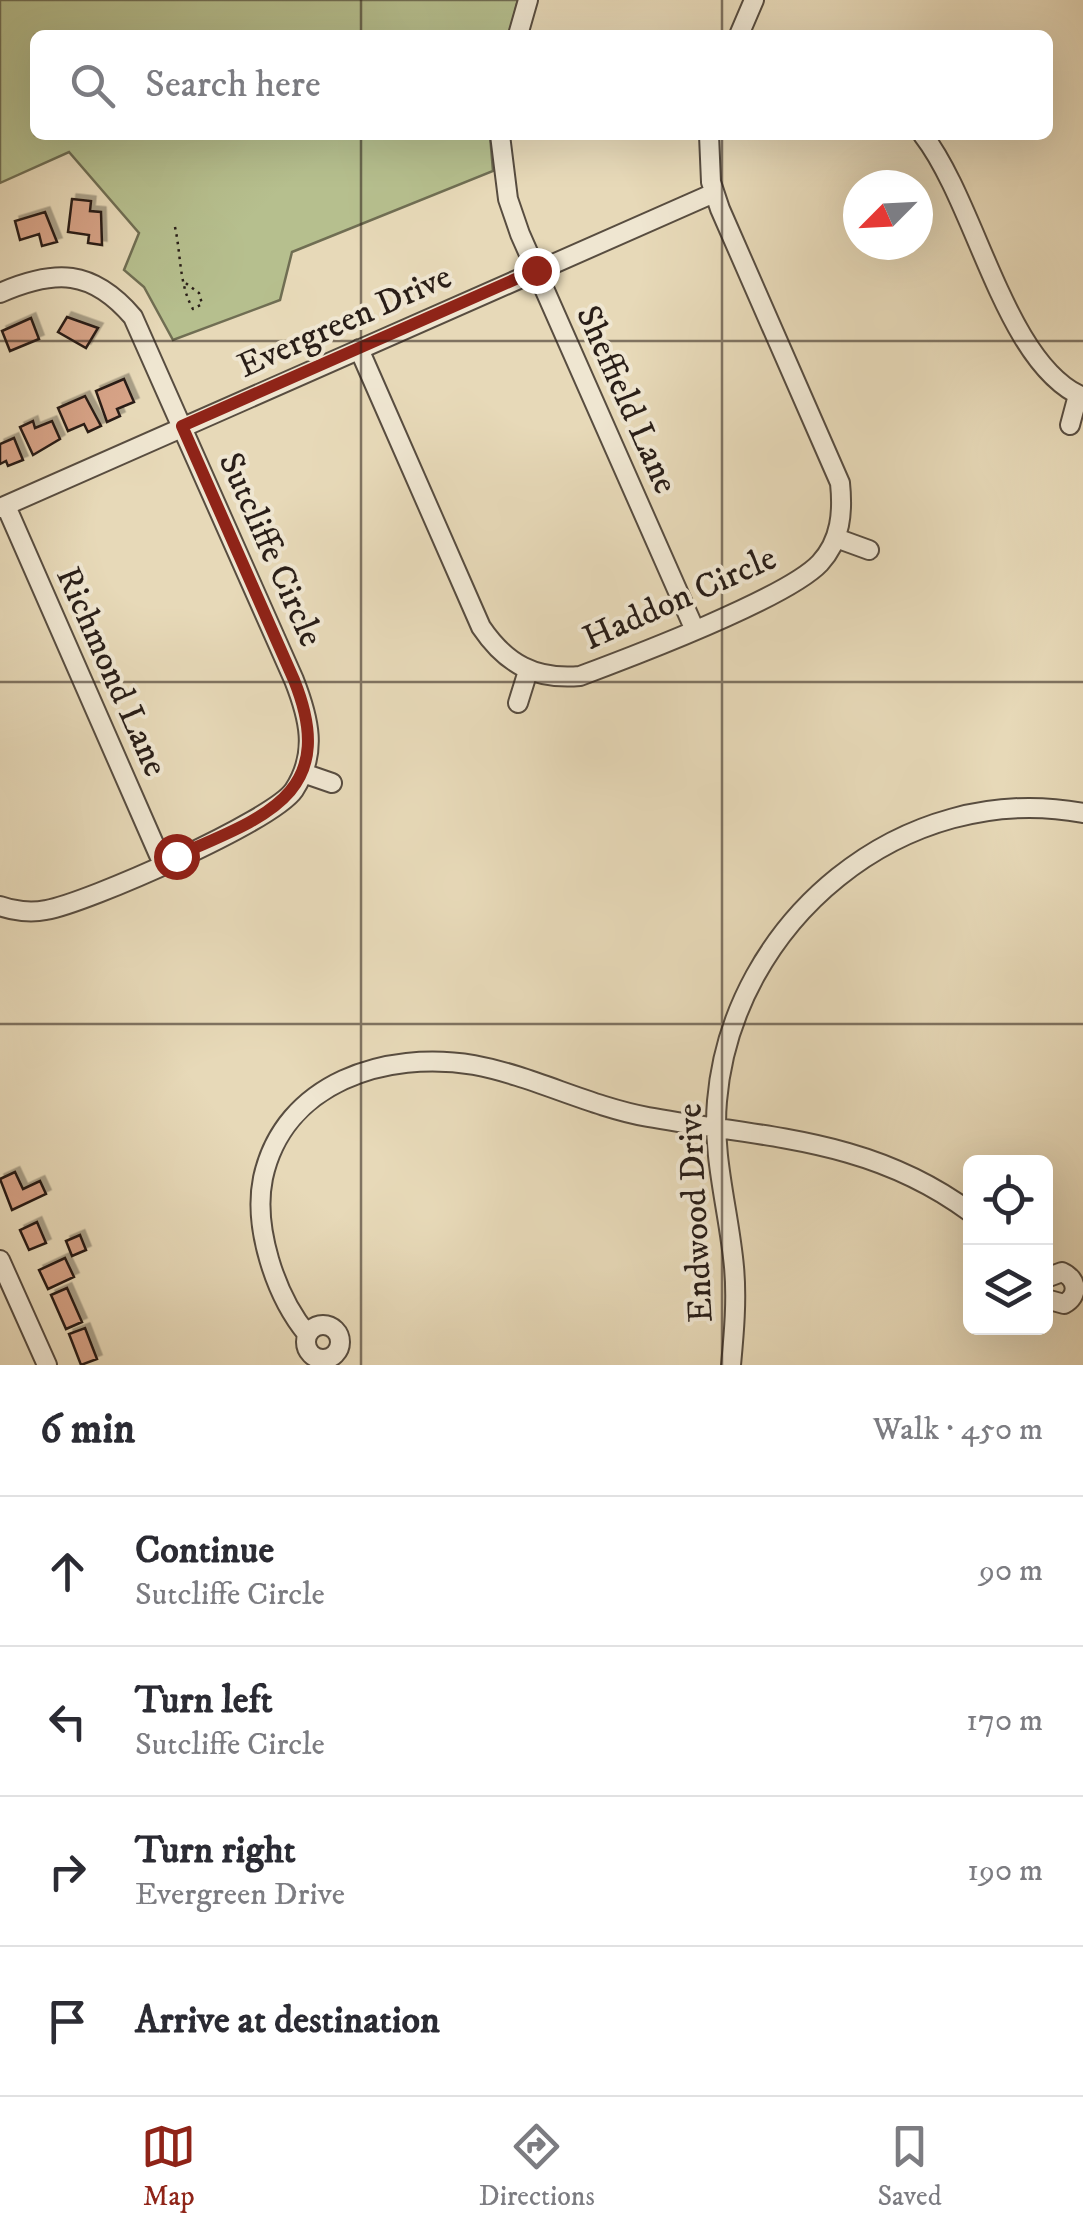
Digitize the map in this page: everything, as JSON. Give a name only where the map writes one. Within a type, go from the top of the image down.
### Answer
[{"type":"street","points":[[519,30],[528,0]]},
{"type":"street","points":[[747,30],[754,0]]},
{"type":"street","name":"Sheffield Lane","points":[[501,140],[508,200],[694,628]]},
{"type":"street","points":[[709,140],[714,193],[834,464],[842,502],[836,538],[869,550]]},
{"type":"street","points":[[926,140],[952,179],[1028,348],[1050,377],[1080,396],[1070,425]]},
{"type":"street","name":"Evergreen Drive","points":[[3,507],[714,193]]},
{"type":"street","name":"Sutcliffe Circle","points":[[0,293],[50,276],[75,278],[104,290],[133,317],[307,712],[310,742],[303,772]]},
{"type":"street","points":[[359,349],[481,626],[500,653],[528,671],[518,703]]},
{"type":"street","name":"Richmond Lane","points":[[3,507],[162,862]]},
{"type":"street","name":"Haddon Circle","points":[[528,671],[560,678],[580,676],[694,628],[804,577],[821,562],[836,538]]},
{"type":"street","points":[[0,906],[47,910],[162,862],[270,813],[290,794],[303,772],[332,783]]},
{"type":"street","name":"Endwood Drive","points":[[731,1365],[734,1268],[717,1128],[720,1075],[732,1019],[764,956],[820,889],[884,846],[926,826],[979,812],[1016,809],[1083,813]]},
{"type":"street","points":[[307,1334],[295,1318],[265,1244],[260,1194],[275,1142],[287,1121],[342,1080],[395,1064],[454,1062],[478,1066],[591,1104],[872,1157],[922,1180],[963,1207]]},
{"type":"street","points":[[0,1260],[47,1365]]},
{"type":"street","points":[[1053,1275],[1062,1272],[1076,1288],[1064,1304],[1053,1300]]},
{"type":"path","points":[[175,227],[183,281],[186,297],[193,310],[202,304],[198,293],[183,281]]},
{"type":"green space","points":[[0,0],[518,0],[510,30],[30,30],[30,140],[490,140],[493,171],[292,252],[280,300],[173,340],[144,287],[124,270],[139,233],[69,152],[0,183]]},
{"type":"building","points":[[72,199],[91,201],[90,211],[101,212],[102,245],[88,243],[89,235],[68,232]]},
{"type":"building","points":[[45,212],[57,242],[42,246],[39,234],[20,240],[15,221]]},
{"type":"building","points":[[67,317],[98,328],[86,348],[58,332]]},
{"type":"building","points":[[31,318],[39,339],[10,351],[2,331]]},
{"type":"building","points":[[124,379],[134,402],[117,409],[120,416],[107,422],[96,391]]},
{"type":"building","points":[[85,396],[101,426],[88,432],[84,424],[68,431],[58,408]]},
{"type":"building","points":[[33,421],[35,428],[52,421],[60,439],[33,455],[20,427]]},
{"type":"building","points":[[14,438],[23,460],[8,466],[6,461],[0,464],[0,444]]},
{"type":"building","points":[[15,1172],[23,1189],[40,1181],[46,1194],[12,1210],[0,1179]]},
{"type":"building","points":[[37,1222],[46,1243],[29,1250],[20,1230]]},
{"type":"building","points":[[80,1235],[86,1250],[72,1256],[66,1241]]},
{"type":"building","points":[[65,1258],[74,1277],[48,1289],[39,1270]]},
{"type":"building","points":[[67,1288],[82,1322],[66,1329],[51,1295]]},
{"type":"building","points":[[85,1328],[97,1359],[81,1365],[69,1334]]},
{"type":"route","points":[[176,856],[270,813],[301,777],[310,742],[307,712],[182,426],[536,270]]}]
